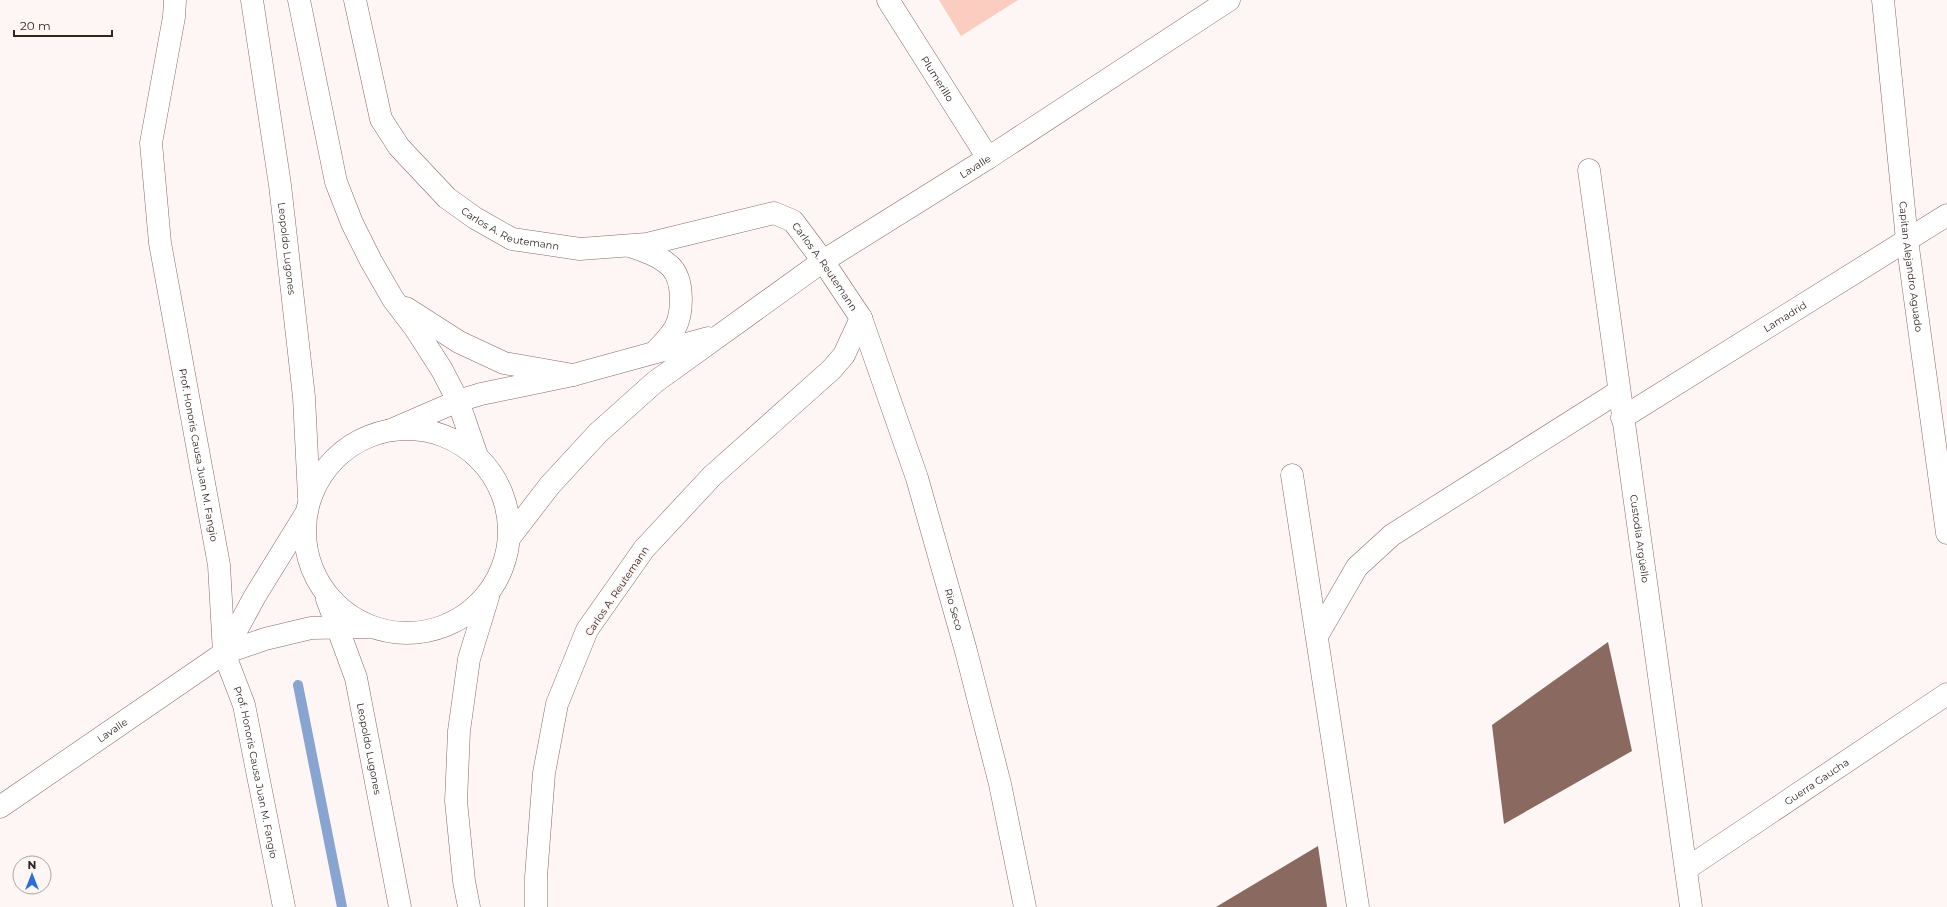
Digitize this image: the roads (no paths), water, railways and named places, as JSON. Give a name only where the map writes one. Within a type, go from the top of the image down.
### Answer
[{"type":"street","name":"Prof. Honoris Causa Juan M. Fangio","points":[[175,0],[174,17],[151,143],[160,243],[219,565],[224,653],[244,705],[284,907]]},
{"type":"street","name":"Leopoldo Lugones","points":[[252,0],[281,192],[304,396],[307,506],[305,543],[311,570],[325,594],[356,678],[400,907]]},
{"type":"street","points":[[299,0],[336,182],[352,223],[393,299],[415,328],[442,370],[458,401],[477,456]]},
{"type":"street","name":"Carlos A. Reutemann","points":[[355,0],[381,119],[399,147],[447,198],[475,218],[512,239],[580,249],[647,244],[774,213],[793,221],[823,261],[860,318],[844,355],[831,370],[707,481],[644,548],[587,630],[557,704],[544,773],[536,877],[536,907]]},
{"type":"street","name":"Plumerillo","points":[[888,0],[988,158]]},
{"type":"street","name":"Lavalle","points":[[510,537],[550,485],[598,434],[655,382],[823,261],[988,158],[1229,0]]},
{"type":"street","name":"Capitan Alejandro Aguado","points":[[1882,0],[1907,240],[1947,533]]},
{"type":"street","name":"Custodia Argüello","points":[[1589,170],[1618,392],[1691,907]]},
{"type":"street","name":"Lamadrid","points":[[1622,418],[1947,215]]},
{"type":"street","points":[[629,246],[654,255],[672,268],[682,290],[680,315],[674,329],[655,352]]},
{"type":"street","points":[[393,299],[459,342],[504,363],[573,375]]},
{"type":"street","name":"Rio Seco","points":[[860,318],[918,478],[960,628],[1000,784],[1025,907]]},
{"type":"street","points":[[224,653],[307,506],[317,481],[341,452],[374,434],[391,430],[458,401],[481,394],[573,375],[722,334]]},
{"type":"street","points":[[1317,636],[1357,567],[1392,536],[1618,392]]},
{"type":"street","points":[[391,430],[422,430],[451,439],[477,456],[496,479],[507,507],[510,537],[504,567],[489,594],[469,659],[458,731],[456,802],[464,881],[469,907]]},
{"type":"street","points":[[1292,475],[1358,907]]},
{"type":"street","points":[[325,594],[344,613],[368,627]]},
{"type":"street","points":[[224,653],[264,639],[311,628],[368,627],[394,633],[421,633],[447,626],[470,613],[489,594]]},
{"type":"street","name":"Lavalle","points":[[0,807],[224,653]]},
{"type":"street","name":"Guerra Gaucha","points":[[1686,869],[1947,694]]},
{"type":"waterway","points":[[298,685],[342,907]]}]
